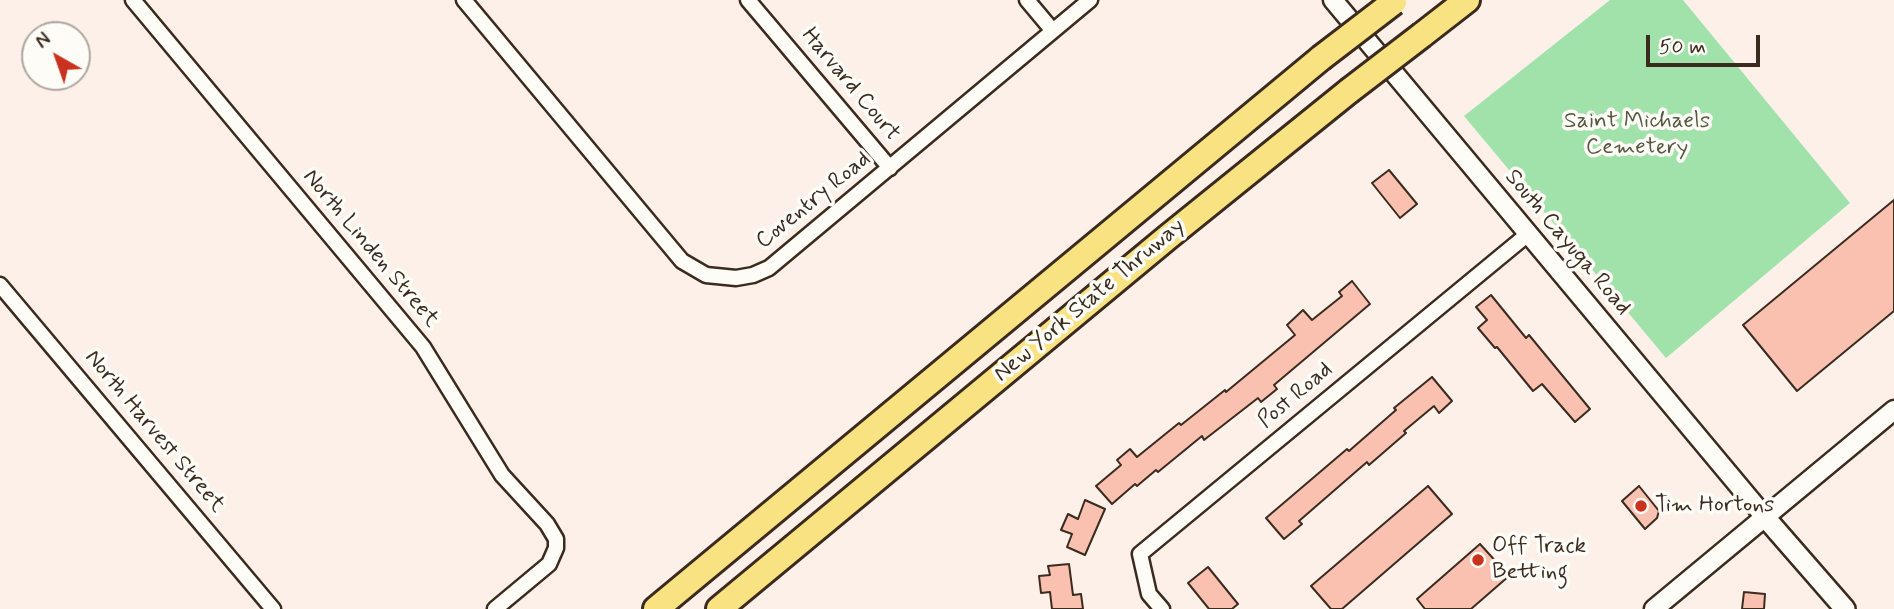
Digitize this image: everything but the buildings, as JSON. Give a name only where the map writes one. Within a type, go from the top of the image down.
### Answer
[{"type":"highway","name":"New York State Thruway","points":[[719,609],[1157,246],[1467,0]]},
{"type":"highway","name":"New York State Thruway","points":[[656,609],[1321,58],[1395,1]]},
{"type":"main road","points":[[1765,516],[1845,609]]},
{"type":"street","name":"North Linden Street","points":[[134,0],[423,347],[502,475],[547,524],[556,539],[556,548],[549,564],[495,609]]},
{"type":"street","name":"Coventry Road","points":[[464,0],[682,261],[706,275],[736,278],[769,268],[1090,0]]},
{"type":"street","name":"Harvard Court","points":[[748,0],[890,168]]},
{"type":"street","points":[[1027,0],[1053,31]]},
{"type":"street","name":"South Cayuga Road","points":[[1333,0],[1765,516]]},
{"type":"street","name":"Post Road","points":[[1162,609],[1149,594],[1140,554],[1528,234]]},
{"type":"street","name":"North Harvest Street","points":[[0,285],[273,609]]},
{"type":"street","points":[[1654,609],[1894,410]]},
{"type":"green space","name":"Saint Michaels Cemetery","points":[[1610,0],[1683,0],[1850,203],[1666,358],[1464,116]]},
{"type":"place","name":"Tim Hortons","points":[[1641,506]]},
{"type":"place","name":"Off Track Betting","points":[[1478,560]]}]
